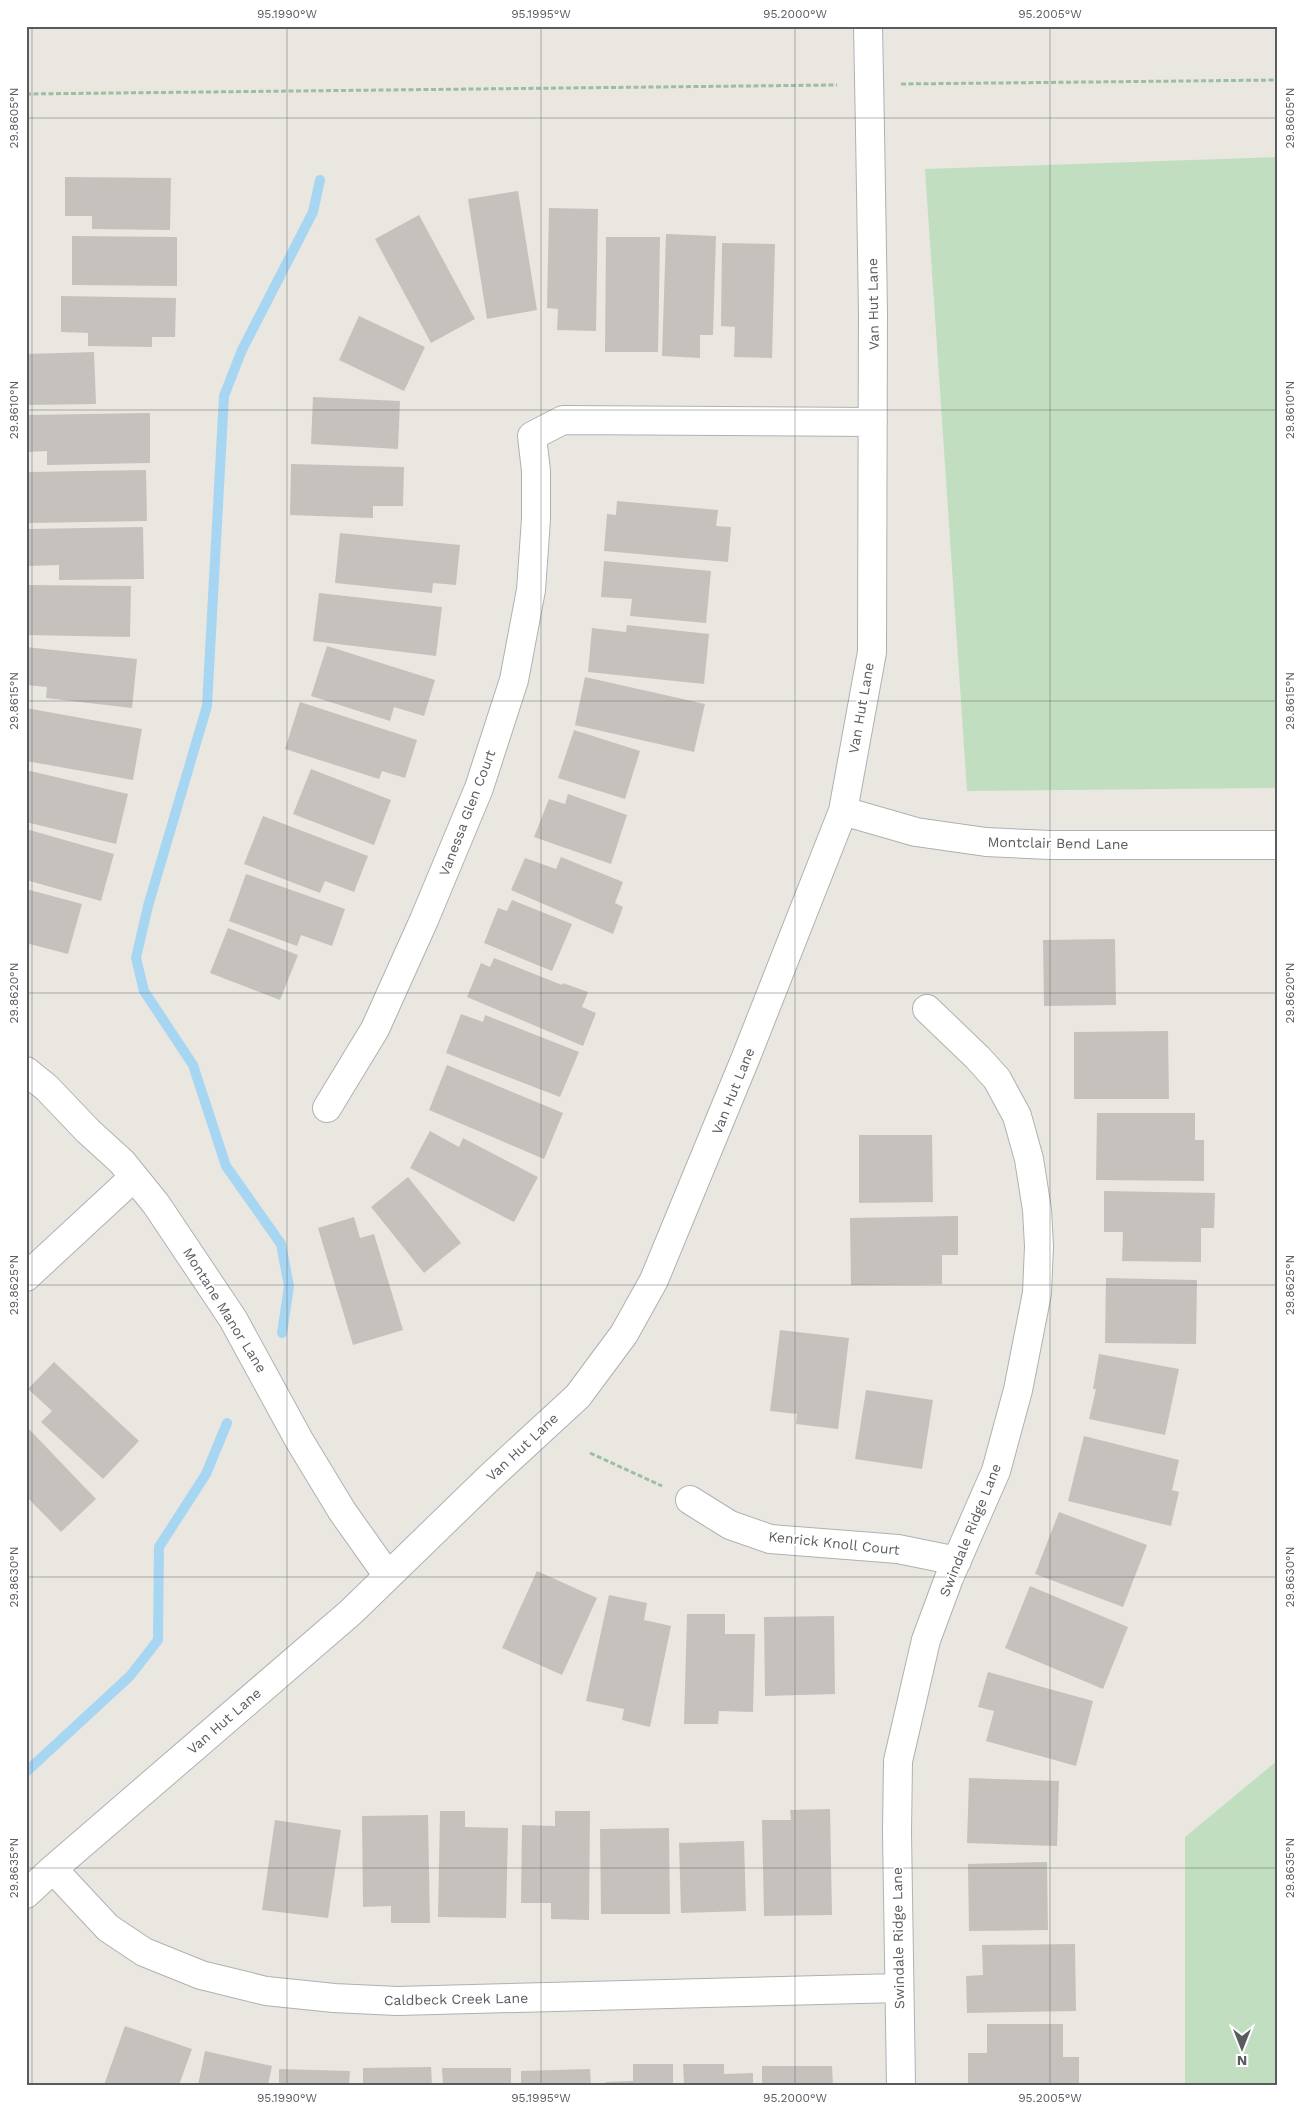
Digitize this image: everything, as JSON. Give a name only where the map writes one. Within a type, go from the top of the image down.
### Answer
[{"type":"street","name":"Van Hut Lane","points":[[26,1894],[351,1612],[489,1478],[578,1396],[624,1334],[654,1280],[746,1057],[843,811],[872,652],[873,422],[868,26]]},
{"type":"street","name":"Vanessa Glen Court","points":[[327,1108],[375,1029],[420,929],[480,788],[511,689],[531,590],[536,519],[536,471],[532,436],[563,420],[873,422]]},
{"type":"street","name":"Montclair Bend Lane","points":[[843,811],[916,832],[986,842],[1050,845],[1278,845]]},
{"type":"street","name":"Swindale Ridge Lane","points":[[901,2085],[896,1832],[898,1761],[926,1640],[956,1561],[996,1471],[1018,1390],[1037,1293],[1039,1246],[1037,1210],[1029,1159],[1019,1125],[997,1079],[927,1009]]},
{"type":"street","name":"Montane Manor Lane","points":[[26,1071],[47,1088],[88,1131],[122,1162],[166,1219],[233,1319],[342,1511],[388,1576]]},
{"type":"street","points":[[26,1278],[134,1177]]},
{"type":"street","name":"Kenrick Knoll Court","points":[[690,1500],[730,1525],[770,1539],[898,1549],[956,1561]]},
{"type":"street","name":"Caldbeck Creek Lane","points":[[53,1869],[108,1928],[144,1952],[201,1975],[266,1991],[334,1998],[397,2001],[899,1988]]},
{"type":"path","points":[[892,84],[1278,80]]},
{"type":"path","points":[[26,94],[842,85]]},
{"type":"path","points":[[590,1453],[690,1500]]},
{"type":"green space","points":[[1278,157],[1278,788],[967,791],[925,169]]},
{"type":"green space","points":[[1278,1760],[1278,2085],[1185,2085],[1185,1837]]},
{"type":"building","points":[[65,177],[171,178],[170,230],[92,229],[92,216],[65,216]]},
{"type":"building","points":[[518,191],[537,310],[487,319],[468,199]]},
{"type":"building","points":[[549,208],[598,209],[596,331],[557,330],[558,309],[547,308]]},
{"type":"building","points":[[419,215],[475,319],[431,343],[375,239]]},
{"type":"building","points":[[666,234],[716,236],[713,335],[700,335],[700,358],[662,356]]},
{"type":"building","points":[[72,236],[177,237],[177,286],[72,285]]},
{"type":"building","points":[[606,237],[660,237],[658,352],[605,352]]},
{"type":"building","points":[[722,243],[775,244],[772,358],[734,357],[735,327],[721,326]]},
{"type":"building","points":[[61,296],[176,298],[175,337],[152,337],[152,347],[88,346],[88,333],[61,332]]},
{"type":"building","points":[[359,316],[425,347],[404,391],[339,360]]},
{"type":"building","points":[[94,352],[96,404],[26,405],[26,354]]},
{"type":"building","points":[[313,397],[400,401],[398,449],[311,444]]},
{"type":"building","points":[[150,413],[150,463],[47,465],[47,451],[26,452],[26,415]]},
{"type":"building","points":[[291,464],[404,467],[403,506],[373,506],[373,518],[290,515]]},
{"type":"building","points":[[146,470],[147,521],[29,523],[28,472]]},
{"type":"building","points":[[617,501],[718,510],[716,526],[731,527],[728,562],[604,551],[607,514],[616,515]]},
{"type":"building","points":[[143,527],[144,579],[59,580],[59,565],[28,566],[28,529]]},
{"type":"building","points":[[340,533],[460,545],[456,585],[433,583],[432,593],[335,583]]},
{"type":"building","points":[[604,561],[711,571],[706,623],[630,616],[632,599],[601,597]]},
{"type":"building","points":[[26,585],[131,586],[130,637],[26,635]]},
{"type":"building","points":[[319,593],[442,607],[436,656],[313,641]]},
{"type":"building","points":[[627,625],[709,634],[704,684],[588,672],[592,628],[626,632]]},
{"type":"building","points":[[327,646],[435,680],[424,716],[394,707],[390,721],[311,696]]},
{"type":"building","points":[[26,647],[137,659],[132,708],[46,698],[47,687],[26,685]]},
{"type":"building","points":[[585,677],[705,704],[694,752],[575,725]]},
{"type":"building","points":[[300,702],[417,740],[405,778],[382,771],[379,779],[285,749]]},
{"type":"building","points":[[26,708],[142,729],[133,780],[26,761]]},
{"type":"building","points":[[574,730],[640,751],[625,799],[558,778]]},
{"type":"building","points":[[311,769],[391,800],[374,845],[293,814]]},
{"type":"building","points":[[26,770],[128,794],[116,844],[26,822]]},
{"type":"building","points":[[568,794],[627,815],[611,864],[534,837],[549,799],[565,804]]},
{"type":"building","points":[[263,816],[368,856],[354,892],[325,881],[320,893],[244,864]]},
{"type":"building","points":[[26,829],[114,854],[101,901],[26,880]]},
{"type":"building","points":[[561,857],[623,882],[615,903],[623,907],[613,934],[511,890],[525,858],[556,869]]},
{"type":"building","points":[[246,874],[345,909],[332,946],[301,935],[297,946],[229,921]]},
{"type":"building","points":[[26,889],[82,904],[68,954],[26,943]]},
{"type":"building","points":[[512,900],[572,924],[552,971],[484,943],[498,908],[507,911]]},
{"type":"building","points":[[228,928],[298,955],[280,1000],[210,973]]},
{"type":"building","points":[[1115,939],[1116,1005],[1044,1006],[1043,940]]},
{"type":"building","points":[[494,958],[562,985],[563,983],[588,992],[582,1007],[596,1013],[583,1046],[467,997],[481,963],[490,967]]},
{"type":"building","points":[[461,1014],[483,1022],[485,1015],[579,1052],[560,1097],[446,1053]]},
{"type":"building","points":[[1168,1031],[1169,1099],[1074,1099],[1074,1032]]},
{"type":"building","points":[[447,1065],[563,1113],[544,1159],[429,1110]]},
{"type":"building","points":[[1097,1113],[1195,1113],[1195,1140],[1204,1140],[1204,1181],[1096,1180]]},
{"type":"building","points":[[430,1131],[459,1147],[463,1138],[538,1177],[514,1222],[410,1168]]},
{"type":"building","points":[[859,1135],[932,1135],[933,1202],[859,1203]]},
{"type":"building","points":[[408,1177],[461,1243],[424,1273],[371,1207]]},
{"type":"building","points":[[1104,1191],[1215,1193],[1214,1228],[1201,1228],[1201,1262],[1122,1261],[1123,1232],[1104,1232]]},
{"type":"building","points":[[958,1216],[958,1255],[942,1255],[942,1284],[851,1285],[850,1218]]},
{"type":"building","points":[[354,1217],[360,1238],[374,1234],[403,1330],[353,1345],[318,1228]]},
{"type":"building","points":[[1106,1278],[1197,1280],[1196,1344],[1105,1343]]},
{"type":"building","points":[[780,1330],[849,1338],[838,1429],[796,1424],[797,1414],[770,1411]]},
{"type":"building","points":[[1099,1354],[1179,1369],[1165,1435],[1089,1419],[1096,1389],[1093,1389]]},
{"type":"building","points":[[54,1362],[139,1441],[103,1479],[41,1422],[52,1411],[28,1389]]},
{"type":"building","points":[[866,1390],[933,1400],[922,1469],[855,1459]]},
{"type":"building","points":[[26,1426],[96,1499],[61,1532],[26,1496]]},
{"type":"building","points":[[1084,1436],[1179,1460],[1172,1490],[1179,1492],[1171,1526],[1068,1501]]},
{"type":"building","points":[[1059,1512],[1147,1545],[1123,1607],[1035,1574]]},
{"type":"building","points":[[537,1571],[597,1598],[562,1675],[502,1648]]},
{"type":"building","points":[[1030,1586],[1128,1627],[1103,1689],[1005,1648]]},
{"type":"building","points":[[609,1595],[647,1603],[644,1620],[671,1626],[650,1727],[622,1720],[624,1709],[586,1701]]},
{"type":"building","points":[[687,1614],[725,1614],[725,1634],[755,1634],[753,1712],[719,1711],[718,1724],[684,1724]]},
{"type":"building","points":[[834,1616],[835,1694],[765,1696],[764,1617]]},
{"type":"building","points":[[988,1672],[1093,1701],[1076,1766],[986,1741],[994,1711],[978,1707]]},
{"type":"building","points":[[969,1778],[1059,1781],[1057,1846],[967,1843]]},
{"type":"building","points":[[830,1809],[832,1915],[764,1916],[762,1820],[791,1820],[790,1810]]},
{"type":"building","points":[[440,1811],[465,1811],[465,1827],[508,1828],[506,1918],[438,1917]]},
{"type":"building","points":[[555,1811],[590,1811],[589,1920],[551,1919],[551,1903],[521,1903],[522,1825],[555,1826]]},
{"type":"building","points":[[428,1815],[430,1923],[391,1923],[391,1906],[363,1907],[362,1816]]},
{"type":"building","points":[[275,1820],[341,1830],[328,1918],[262,1910]]},
{"type":"building","points":[[669,1828],[670,1914],[601,1914],[600,1829]]},
{"type":"building","points":[[744,1841],[746,1911],[681,1913],[679,1843]]},
{"type":"building","points":[[1047,1862],[1048,1930],[969,1931],[968,1864]]},
{"type":"building","points":[[1075,1944],[1076,2011],[967,2013],[966,1976],[983,1975],[982,1945]]},
{"type":"building","points":[[987,2024],[1063,2024],[1063,2057],[1079,2057],[1079,2085],[968,2085],[968,2053],[987,2053]]},
{"type":"building","points":[[125,2026],[192,2049],[179,2085],[104,2085]]},
{"type":"building","points":[[205,2051],[272,2066],[268,2085],[198,2085]]},
{"type":"building","points":[[633,2064],[673,2064],[673,2085],[606,2085],[606,2082],[633,2081]]},
{"type":"building","points":[[683,2064],[724,2064],[724,2074],[753,2073],[753,2085],[684,2085]]},
{"type":"building","points":[[762,2066],[832,2066],[833,2085],[762,2085]]},
{"type":"building","points":[[431,2067],[432,2085],[363,2085],[363,2068]]},
{"type":"building","points":[[442,2068],[511,2068],[511,2085],[443,2085]]},
{"type":"building","points":[[279,2069],[350,2071],[349,2085],[279,2085]]},
{"type":"building","points":[[590,2069],[591,2085],[521,2085],[521,2071]]},
{"type":"waterway","points":[[282,1333],[289,1286],[281,1244],[226,1166],[193,1065],[144,991],[136,958],[148,906],[207,706],[224,396],[242,350],[313,212],[320,180]]},
{"type":"waterway","points":[[26,1772],[130,1676],[158,1640],[159,1547],[206,1474],[227,1423]]}]
